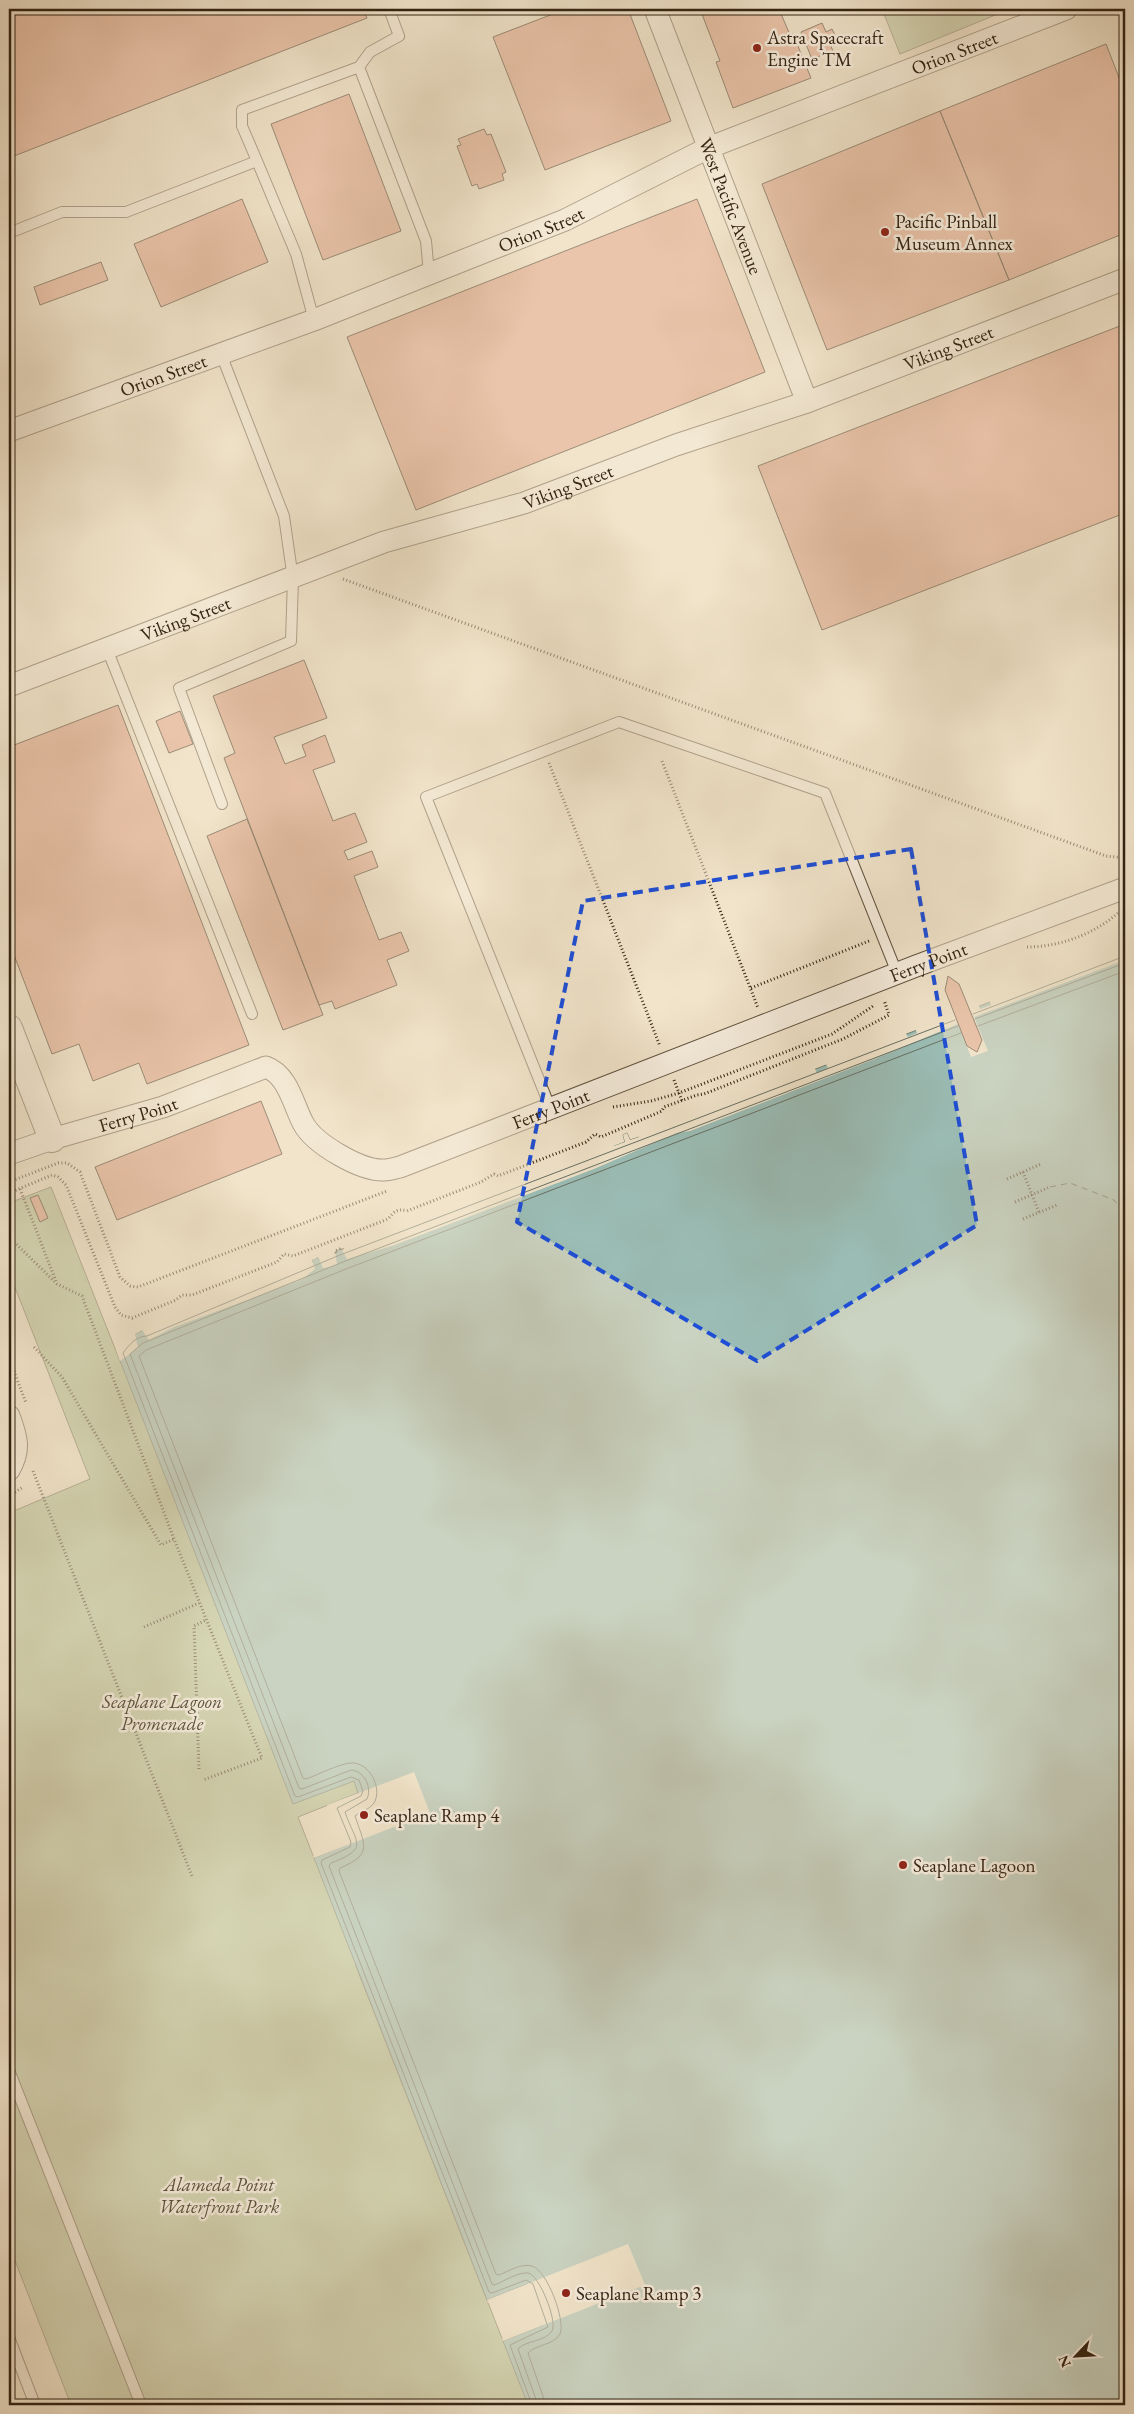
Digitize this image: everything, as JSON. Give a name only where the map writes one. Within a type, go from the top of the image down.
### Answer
[{"type":"street","name":"West Pacific Avenue","points":[[655,9],[807,402]]},
{"type":"street","name":"Orion Street","points":[[9,431],[314,320],[565,220],[708,148],[1066,9]]},
{"type":"street","name":"Viking Street","points":[[9,686],[293,579],[384,542],[524,503],[676,445],[807,402],[1125,279]]},
{"type":"street","name":"Ferry Point","points":[[9,1154],[52,1139],[163,1107],[266,1067],[275,1071],[285,1084],[304,1125],[320,1142],[340,1155],[370,1167],[384,1170],[400,1167],[897,973],[1125,888]]},
{"type":"street","points":[[9,1028],[52,1139]]},
{"type":"street","points":[[9,1416],[18,1444],[15,1459],[9,1470]]},
{"type":"lane","points":[[314,320],[296,254],[242,126],[242,110],[360,67],[370,52],[399,36],[389,9]]},
{"type":"lane","points":[[360,67],[426,241],[429,274]]},
{"type":"lane","points":[[9,232],[62,212],[126,212],[257,161]]},
{"type":"lane","points":[[221,354],[284,516],[293,579],[291,641],[179,688],[222,804]]},
{"type":"lane","points":[[107,649],[252,1014]]},
{"type":"lane","points":[[550,1107],[426,797],[619,722],[825,793],[897,973]]},
{"type":"lane","points":[[9,2070],[141,2405]]},
{"type":"lane","points":[[9,2337],[35,2405]]},
{"type":"path","points":[[316,570],[1106,856],[1125,858]]},
{"type":"path","points":[[545,752],[661,1046]]},
{"type":"path","points":[[662,761],[758,1008]]},
{"type":"path","points":[[751,988],[882,936]]},
{"type":"path","points":[[9,1193],[52,1175],[58,1177],[66,1185],[115,1307],[121,1315],[132,1318],[176,1300],[182,1295],[192,1295],[276,1262],[284,1254],[292,1256],[388,1219],[394,1211],[400,1209],[407,1211],[481,1182],[494,1174],[498,1176],[586,1142],[595,1134],[602,1137],[682,1100],[697,1094],[704,1094],[843,1039],[889,1015],[883,998]]},
{"type":"path","points":[[671,1073],[682,1100]]},
{"type":"path","points":[[1007,1179],[1041,1164]]},
{"type":"path","points":[[1023,1172],[1039,1212]]},
{"type":"path","points":[[1016,1202],[1050,1186]]},
{"type":"path","points":[[20,1188],[57,1284]]},
{"type":"path","points":[[1023,1219],[1057,1205]]},
{"type":"path","points":[[9,1237],[57,1284],[82,1296],[199,1604],[262,1758],[203,1780]]},
{"type":"path","points":[[336,1253],[335,1251],[342,1248],[343,1251]]},
{"type":"path","points":[[34,1347],[62,1377],[161,1545],[174,1539]]},
{"type":"path","points":[[33,1471],[192,1876]]},
{"type":"path","points":[[144,1627],[199,1604]]},
{"type":"path","points":[[199,1769],[194,1626],[206,1620]]},
{"type":"highlighted area","points":[[911,849],[977,1225],[757,1361],[517,1222],[583,901]]},
{"type":"green space","points":[[882,9],[1010,9],[900,54]]},
{"type":"green space","name":"Alameda Point Waterfront Park","points":[[51,1187],[120,1361],[371,1788],[298,1817],[314,1858],[391,1828],[356,1966],[503,2341],[582,2405],[71,2405],[9,2245],[9,1513],[90,1479],[9,1272],[9,1203]]},
{"type":"water","points":[[1125,950],[1125,2405],[528,2405],[503,2341],[543,2325],[527,2284],[487,2300],[314,1858],[346,1845],[330,1804],[358,1793],[354,1781],[293,1804],[117,1353],[135,1334],[143,1330],[144,1332],[313,1263],[312,1260],[318,1257],[319,1260],[342,1248],[343,1250],[625,1142],[623,1135],[627,1133],[630,1140],[639,1137]]},
{"type":"pier","points":[[1125,948],[1125,960],[974,1017],[988,1051],[971,1057],[958,1024],[872,1060],[690,1131],[677,1133],[594,1169],[392,1246],[347,1259],[341,1248],[335,1251],[337,1264],[330,1267],[323,1268],[318,1257],[312,1260],[315,1269],[301,1280],[172,1328],[149,1340],[142,1330],[135,1334],[138,1348],[120,1361],[116,1350],[133,1332],[310,1261],[311,1257],[318,1255],[321,1257],[341,1246],[344,1247],[612,1144],[614,1146],[625,1142],[623,1135],[627,1133],[630,1140],[639,1137],[638,1134],[814,1067],[817,1073],[828,1068],[825,1062],[905,1032],[908,1037],[917,1033],[915,1028],[978,1004],[980,1009],[991,1005],[989,999]]},
{"type":"pier","name":"Seaplane Ramp 4","points":[[414,1772],[430,1813],[314,1858],[313,1856],[343,1844],[327,1805]]},
{"type":"pier","name":"Seaplane Ramp 3","points":[[628,2244],[645,2285],[503,2341],[502,2339],[540,2324],[526,2287],[488,2303],[487,2300]]},
{"type":"building","points":[[9,9],[363,9],[367,18],[9,158]]},
{"type":"building","points":[[566,9],[628,9],[671,121],[545,170],[493,37]]},
{"type":"building","name":"Astra Spacecraft Engine TM","points":[[700,9],[779,9],[790,35],[793,34],[811,78],[733,108],[716,62],[720,61]]},
{"type":"building","points":[[822,23],[826,32],[832,29],[837,39],[829,42],[833,51],[812,59],[801,32]]},
{"type":"building","points":[[1106,44],[1125,93],[1125,233],[1009,280],[940,111]]},
{"type":"building","points":[[349,94],[401,231],[323,260],[271,124]]},
{"type":"building","name":"Pacific Pinball Museum Annex","points":[[940,111],[1009,280],[827,350],[762,184]]},
{"type":"building","points":[[484,129],[487,135],[491,134],[506,172],[502,174],[504,180],[479,189],[477,184],[472,186],[457,146],[461,145],[458,139]]},
{"type":"building","points":[[242,199],[268,262],[161,307],[134,244]]},
{"type":"building","points":[[697,199],[765,372],[416,510],[347,337]]},
{"type":"building","points":[[101,262],[108,280],[40,305],[34,287]]},
{"type":"building","points":[[1125,324],[1125,513],[822,630],[758,466]]},
{"type":"building","points":[[304,660],[327,718],[274,737],[285,764],[306,756],[302,745],[325,735],[335,762],[313,770],[333,821],[355,813],[367,842],[344,851],[348,860],[372,851],[378,867],[354,876],[379,940],[401,932],[409,951],[387,960],[397,985],[335,1009],[332,1001],[319,1005],[224,758],[235,753],[213,696]]},
{"type":"building","points":[[118,705],[249,1045],[147,1084],[139,1063],[93,1081],[79,1044],[52,1054],[9,942],[9,747]]},
{"type":"building","points":[[180,711],[193,744],[169,753],[156,721]]},
{"type":"building","points":[[247,819],[323,1015],[283,1030],[207,836]]},
{"type":"building","points":[[948,976],[959,984],[982,1040],[977,1052],[967,1046],[945,990]]},
{"type":"building","points":[[261,1101],[282,1154],[117,1220],[95,1167]]},
{"type":"building","points":[[38,1195],[48,1218],[40,1222],[30,1198]]},
{"type":"ferry route","points":[[1050,1187],[1070,1183],[1114,1200],[1125,1213]]},
{"type":"place","name":"Astra Spacecraft Engine TM","points":[[757,48]]},
{"type":"place","name":"Pacific Pinball Museum Annex","points":[[885,232]]},
{"type":"place","name":"Seaplane Ramp 4","points":[[364,1815]]},
{"type":"place","name":"Seaplane Lagoon","points":[[903,1865]]},
{"type":"place","name":"Seaplane Ramp 3","points":[[566,2293]]},
{"type":"park label","name":"Seaplane Lagoon Promenade","points":[[162,1712]]}]
